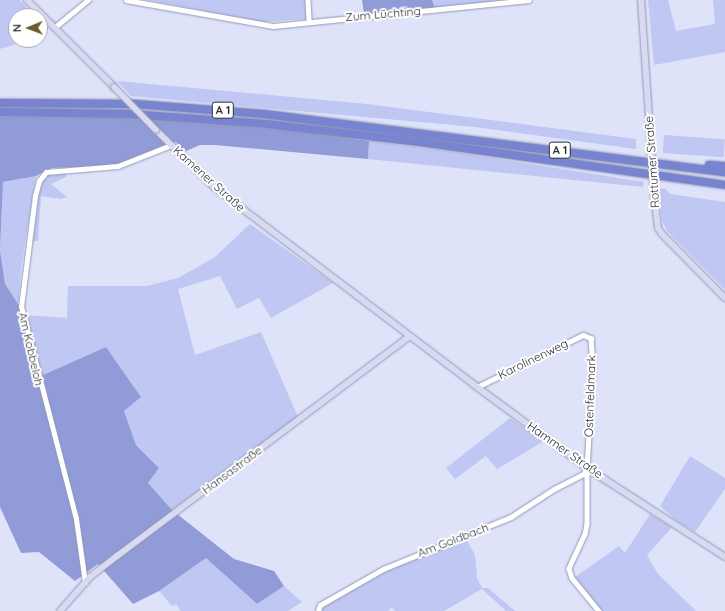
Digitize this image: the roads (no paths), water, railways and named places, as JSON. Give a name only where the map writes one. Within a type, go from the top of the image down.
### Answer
[{"type":"highway","name":"A 1","points":[[0,103],[135,104],[264,114],[725,172]]},
{"type":"highway","name":"A 1","points":[[0,112],[128,114],[266,124],[420,142],[725,185]]},
{"type":"highway","points":[[676,165],[725,166]]},
{"type":"main road","name":"Kamener Straße","points":[[27,0],[171,146],[215,188],[410,336]]},
{"type":"main road","name":"Rottumer Straße","points":[[641,0],[654,195],[658,228],[662,234],[725,298]]},
{"type":"main road","name":"Hammer Straße","points":[[410,336],[587,468],[725,557]]},
{"type":"main road","name":"Hansastraße","points":[[60,611],[85,583],[117,556],[410,336]]},
{"type":"street","points":[[55,28],[88,0]]},
{"type":"street","name":"Zum Lüchting","points":[[126,0],[254,24],[273,26],[309,21],[529,0]]},
{"type":"street","points":[[308,0],[309,21]]},
{"type":"street","name":"Am Kobbeloh","points":[[85,583],[76,519],[21,308],[35,196],[39,181],[46,172],[111,167],[145,157],[171,146]]},
{"type":"street","name":"Karolinenweg","points":[[477,387],[583,335],[589,335]]},
{"type":"street","name":"Ostenfeldmark","points":[[589,335],[593,368],[587,468],[587,524],[569,572],[599,611]]},
{"type":"street","name":"Am Goldbach","points":[[318,611],[320,605],[383,569],[511,517],[554,489],[584,474],[587,468]]}]
